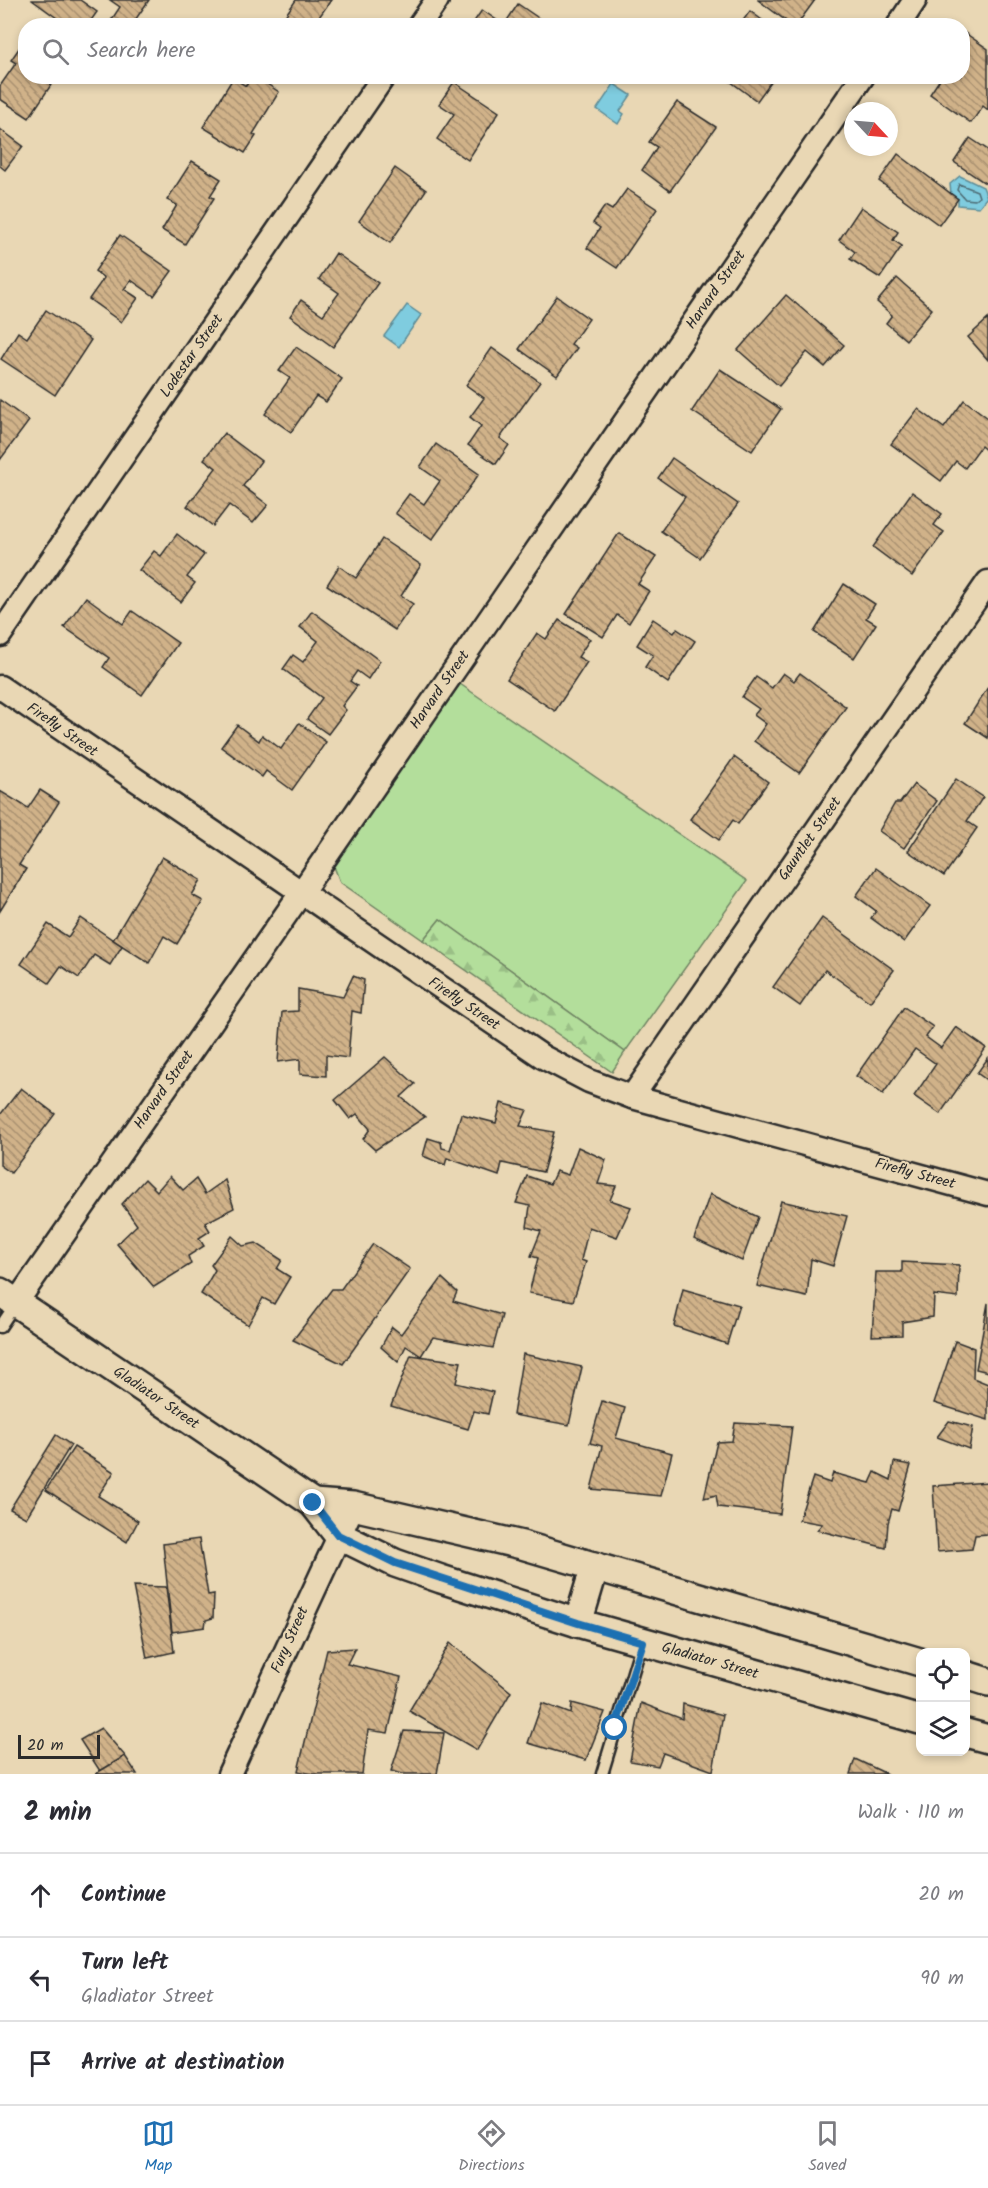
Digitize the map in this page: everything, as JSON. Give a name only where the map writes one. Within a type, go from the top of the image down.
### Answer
[{"type":"street","points":[[425,18],[437,0]]},
{"type":"street","points":[[903,18],[915,0]]},
{"type":"street","name":"Lodestar Street","points":[[0,635],[379,84]]},
{"type":"street","name":"Harvard Street","points":[[8,1297],[301,893],[857,84]]},
{"type":"street","name":"Gauntlet Street","points":[[632,1097],[988,582]]},
{"type":"street","name":"Firefly Street","points":[[0,687],[543,1057],[581,1077],[632,1097],[988,1194]]},
{"type":"street","name":"Gladiator Street","points":[[8,1297],[313,1503],[338,1535],[395,1563],[578,1623],[916,1719]]},
{"type":"street","name":"Gladiator Street","points":[[313,1503],[353,1506],[501,1540],[916,1661]]},
{"type":"street","name":"Fury Street","points":[[229,1774],[353,1506]]},
{"type":"street","points":[[578,1623],[595,1566]]},
{"type":"street","points":[[970,1676],[988,1682]]},
{"type":"street","points":[[970,1734],[988,1739]]},
{"type":"lane","points":[[0,1327],[8,1297]]},
{"type":"lane","points":[[602,1774],[643,1642]]},
{"type":"green space","points":[[460,684],[747,881],[625,1052],[440,919],[423,940],[340,882],[333,864]]},
{"type":"green space","points":[[440,919],[625,1052],[612,1072],[423,940]]},
{"type":"water","points":[[614,84],[631,95],[620,111],[624,114],[618,124],[597,109]]},
{"type":"water","points":[[960,176],[983,187],[987,197],[979,207],[958,205],[958,199],[951,194],[950,184]]},
{"type":"water","points":[[407,305],[421,315],[399,347],[384,336]]},
{"type":"building","points":[[32,0],[80,0],[97,12],[93,18],[57,18]]},
{"type":"building","points":[[110,0],[149,0],[137,18],[113,18],[120,7]]},
{"type":"building","points":[[296,0],[331,0],[319,18],[284,18]]},
{"type":"building","points":[[758,0],[815,0],[802,18],[782,18]]},
{"type":"building","points":[[518,4],[538,18],[509,18]]},
{"type":"building","points":[[482,10],[494,18],[476,18]]},
{"type":"building","points":[[750,11],[759,18],[745,18]]},
{"type":"building","points":[[970,36],[988,49],[988,110],[983,106],[971,123],[930,94],[937,84],[970,84]]},
{"type":"building","points":[[18,50],[18,84],[52,84],[29,118],[0,99],[0,86],[16,63],[11,60]]},
{"type":"building","points":[[229,84],[246,86],[247,84],[267,84],[279,92],[253,134],[256,136],[245,153],[203,127]]},
{"type":"building","points":[[453,84],[457,84],[499,112],[468,160],[437,139],[454,114],[439,104]]},
{"type":"building","points":[[734,84],[769,84],[757,101]]},
{"type":"building","points":[[677,102],[716,127],[670,191],[642,170],[657,147],[649,142]]},
{"type":"building","points":[[0,129],[23,146],[5,170],[0,166]]},
{"type":"building","points":[[970,138],[988,150],[988,185],[954,162]]},
{"type":"building","points":[[898,154],[958,199],[939,225],[879,181]]},
{"type":"building","points":[[192,161],[221,179],[210,196],[214,198],[185,244],[162,230],[177,205],[167,200]]},
{"type":"building","points":[[395,168],[426,190],[390,243],[359,221]]},
{"type":"building","points":[[627,189],[657,209],[617,268],[587,248],[600,228],[593,223],[605,206],[612,210]]},
{"type":"building","points":[[861,207],[898,232],[893,240],[902,246],[880,278],[850,259],[855,252],[839,240]]},
{"type":"building","points":[[120,235],[172,271],[154,296],[131,280],[124,289],[138,298],[121,322],[89,299],[104,278],[95,271]]},
{"type":"building","points":[[336,253],[378,283],[333,347],[290,316],[301,300],[323,315],[339,293],[319,279]]},
{"type":"building","points":[[897,278],[932,309],[906,340],[886,323],[892,315],[877,302]]},
{"type":"building","points":[[786,295],[844,345],[825,367],[807,352],[779,386],[738,350]]},
{"type":"building","points":[[557,296],[589,319],[571,344],[577,348],[557,376],[519,349]]},
{"type":"building","points":[[46,310],[91,340],[55,395],[1,359],[18,332],[27,338]]},
{"type":"building","points":[[988,319],[988,360],[968,337]]},
{"type":"building","points":[[296,347],[342,379],[326,402],[316,396],[291,432],[265,414],[290,378],[279,371]]},
{"type":"building","points":[[492,348],[540,382],[500,438],[509,445],[496,464],[468,445],[481,426],[470,417],[484,398],[466,385]]},
{"type":"building","points":[[720,369],[781,409],[752,451],[692,411]]},
{"type":"building","points":[[0,400],[29,421],[0,460]]},
{"type":"building","points":[[964,400],[988,418],[988,452],[981,446],[965,468],[956,461],[941,481],[891,444],[918,409],[944,428]]},
{"type":"building","points":[[224,433],[261,461],[243,486],[268,505],[253,523],[229,505],[213,526],[187,506],[216,468],[204,459]]},
{"type":"building","points":[[436,444],[479,474],[432,540],[395,513],[409,494],[424,504],[440,481],[420,467]]},
{"type":"building","points":[[672,458],[738,504],[700,558],[661,531],[685,497],[658,478]]},
{"type":"building","points":[[912,492],[942,514],[934,525],[944,532],[912,576],[873,547]]},
{"type":"building","points":[[619,533],[656,557],[638,584],[649,591],[629,623],[617,615],[603,637],[566,614]]},
{"type":"building","points":[[177,534],[204,555],[187,577],[195,583],[181,602],[139,570],[154,551],[161,556]]},
{"type":"building","points":[[382,539],[421,565],[401,596],[413,604],[395,630],[327,585],[339,566],[356,578]]},
{"type":"building","points":[[844,584],[875,604],[866,618],[876,624],[854,658],[814,632]]},
{"type":"building","points":[[86,597],[123,624],[132,611],[178,643],[142,695],[103,667],[109,658],[64,627]]},
{"type":"building","points":[[312,611],[380,661],[368,679],[357,671],[350,681],[357,686],[342,706],[346,710],[328,734],[307,719],[322,698],[283,669],[293,655],[303,662],[318,641],[300,627]]},
{"type":"building","points":[[653,619],[674,633],[677,629],[695,641],[668,683],[645,667],[653,655],[637,645]]},
{"type":"building","points":[[559,620],[590,639],[578,657],[587,662],[555,711],[507,679],[537,633],[546,639]]},
{"type":"building","points":[[783,673],[794,681],[800,673],[846,707],[799,773],[754,741],[766,724],[754,715],[759,709],[742,697],[756,677],[772,688]]},
{"type":"building","points":[[988,687],[988,738],[965,723]]},
{"type":"building","points":[[299,723],[326,742],[292,790],[266,771],[262,777],[221,747],[237,725],[259,741],[262,735],[281,749]]},
{"type":"building","points":[[734,757],[768,782],[738,824],[733,820],[719,840],[690,819]]},
{"type":"building","points":[[956,779],[983,797],[967,821],[977,828],[944,876],[908,851]]},
{"type":"building","points":[[914,784],[937,801],[904,848],[879,831],[895,803],[900,803]]},
{"type":"building","points":[[40,790],[59,802],[19,865],[26,869],[0,911],[0,791],[28,808]]},
{"type":"building","points":[[162,857],[201,880],[192,895],[203,901],[177,944],[164,936],[149,963],[113,940]]},
{"type":"building","points":[[876,868],[930,906],[904,942],[871,918],[876,911],[856,896]]},
{"type":"building","points":[[81,918],[122,946],[110,965],[94,955],[79,978],[61,966],[49,983],[21,964],[48,924],[68,937]]},
{"type":"building","points":[[822,918],[894,970],[870,1002],[825,970],[800,1006],[773,987]]},
{"type":"building","points":[[353,976],[364,980],[361,1013],[352,1011],[348,1058],[326,1055],[326,1076],[300,1074],[300,1059],[278,1062],[282,1012],[298,1011],[298,989],[343,997]]},
{"type":"building","points":[[904,1007],[933,1027],[926,1037],[941,1048],[956,1027],[986,1048],[940,1114],[914,1096],[936,1064],[915,1049],[883,1094],[856,1076]]},
{"type":"building","points":[[385,1057],[415,1084],[401,1097],[425,1117],[375,1150],[363,1139],[370,1129],[357,1114],[350,1119],[335,1100]]},
{"type":"building","points":[[988,1058],[988,1081],[977,1073]]},
{"type":"building","points":[[21,1088],[55,1114],[11,1173],[0,1165],[0,1115]]},
{"type":"building","points":[[501,1103],[527,1110],[520,1126],[554,1132],[543,1172],[502,1163],[499,1176],[447,1158],[445,1165],[423,1156],[428,1138],[441,1142],[442,1148],[450,1150],[461,1114],[496,1123]]},
{"type":"building","points":[[578,1147],[606,1160],[598,1184],[616,1186],[610,1200],[631,1207],[617,1237],[589,1227],[581,1260],[586,1262],[573,1301],[529,1293],[538,1258],[531,1256],[541,1231],[527,1227],[530,1206],[516,1203],[527,1176],[550,1184],[556,1171],[568,1175]]},
{"type":"building","points":[[170,1176],[183,1190],[196,1179],[205,1194],[225,1180],[234,1208],[205,1223],[210,1231],[199,1238],[204,1246],[188,1256],[191,1264],[154,1287],[117,1244],[137,1225],[122,1204],[145,1179],[157,1191]]},
{"type":"building","points":[[710,1194],[758,1217],[742,1261],[694,1239]]},
{"type":"building","points":[[781,1201],[847,1216],[833,1266],[811,1259],[807,1297],[757,1286]]},
{"type":"building","points":[[232,1236],[243,1246],[256,1243],[282,1260],[277,1269],[290,1277],[274,1304],[263,1298],[248,1325],[201,1294],[215,1270],[211,1265]]},
{"type":"building","points":[[373,1244],[410,1269],[343,1364],[293,1340],[332,1289],[341,1289]]},
{"type":"building","points":[[902,1262],[959,1265],[958,1298],[934,1295],[933,1317],[902,1322],[902,1335],[872,1336],[876,1272],[902,1272]]},
{"type":"building","points":[[442,1278],[457,1292],[453,1301],[502,1315],[493,1348],[433,1337],[421,1356],[406,1346],[398,1362],[381,1347],[392,1327],[401,1334]]},
{"type":"building","points":[[683,1289],[739,1305],[727,1344],[674,1326]]},
{"type":"building","points":[[988,1303],[988,1372],[976,1369]]},
{"type":"building","points":[[955,1341],[974,1348],[973,1378],[988,1384],[988,1420],[934,1403]]},
{"type":"building","points":[[523,1354],[582,1367],[569,1425],[513,1415]]},
{"type":"building","points":[[411,1355],[461,1362],[456,1383],[493,1392],[488,1414],[474,1411],[468,1429],[391,1406]]},
{"type":"building","points":[[602,1401],[625,1408],[616,1438],[672,1453],[661,1496],[591,1489],[602,1446],[590,1443]]},
{"type":"building","points":[[949,1421],[973,1427],[969,1449],[937,1437]]},
{"type":"building","points":[[735,1423],[792,1426],[780,1514],[718,1507],[716,1495],[704,1498],[717,1442],[732,1441]]},
{"type":"building","points":[[56,1435],[71,1445],[26,1518],[10,1509]]},
{"type":"building","points":[[74,1447],[114,1472],[98,1496],[138,1521],[127,1542],[46,1490]]},
{"type":"building","points":[[894,1462],[911,1465],[898,1511],[892,1509],[888,1523],[886,1548],[817,1530],[822,1524],[799,1520],[813,1477],[830,1483],[833,1473],[870,1483],[875,1472],[891,1480]]},
{"type":"building","points":[[988,1482],[988,1534],[975,1535],[972,1549],[937,1552],[933,1486]]},
{"type":"building","points":[[199,1539],[208,1595],[214,1594],[213,1618],[206,1620],[205,1627],[172,1632],[163,1544]]},
{"type":"building","points":[[133,1586],[166,1587],[174,1652],[147,1658]]},
{"type":"building","points":[[450,1643],[511,1692],[477,1750],[409,1711]]},
{"type":"building","points":[[355,1648],[347,1664],[401,1677],[388,1733],[368,1730],[362,1774],[313,1774],[298,1771],[327,1650]]},
{"type":"building","points":[[542,1703],[571,1714],[572,1703],[605,1712],[586,1760],[528,1743]]},
{"type":"building","points":[[641,1703],[682,1719],[683,1704],[723,1715],[713,1771],[663,1753],[658,1766],[630,1761]]},
{"type":"building","points":[[101,1728],[125,1756],[100,1771],[80,1740]]},
{"type":"building","points":[[404,1731],[444,1733],[437,1774],[402,1774],[391,1771]]},
{"type":"building","points":[[125,1756],[137,1774],[96,1774],[100,1771]]},
{"type":"building","points":[[855,1759],[887,1774],[850,1774]]},
{"type":"route","points":[[313,1503],[338,1535],[395,1563],[643,1642],[615,1728]]}]
